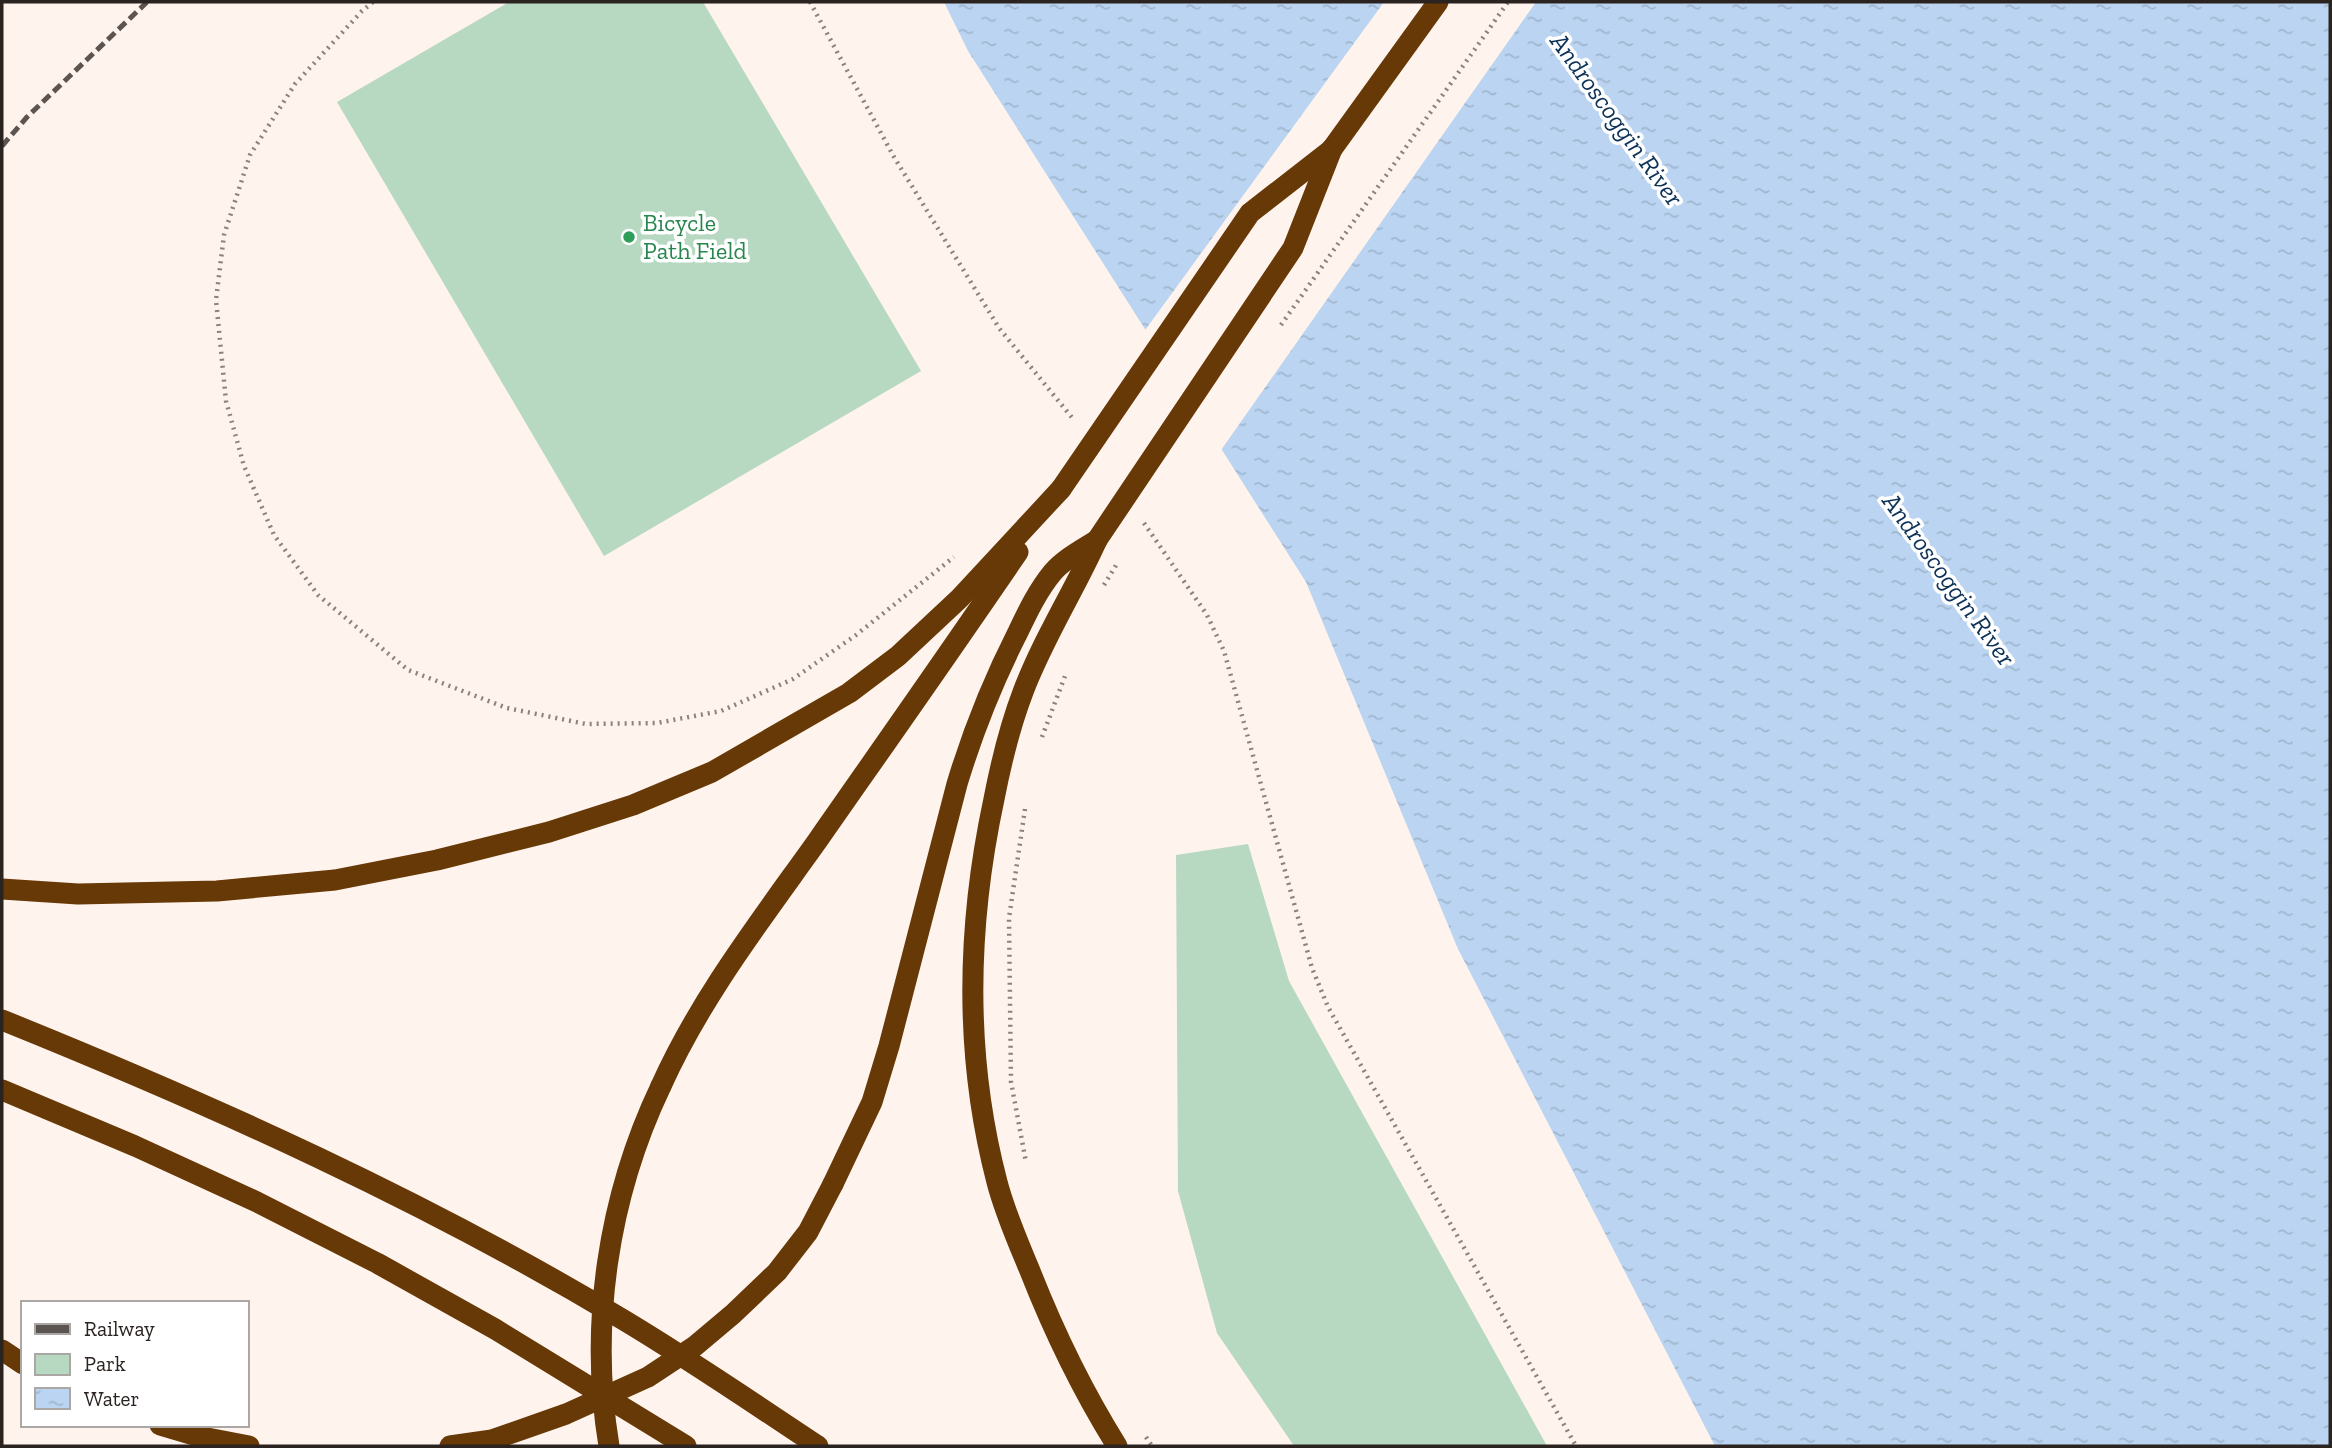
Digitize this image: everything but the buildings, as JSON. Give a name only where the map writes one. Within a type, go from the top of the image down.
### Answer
[{"type":"highway","points":[[1117,1446],[1076,1377],[1055,1334],[1004,1206],[990,1155],[983,1113],[975,1045],[972,970],[983,852],[1009,734],[1041,649],[1077,584],[1097,540],[1293,248],[1332,149],[1438,2]]},
{"type":"highway","points":[[609,1446],[602,1392],[601,1353],[606,1280],[619,1201],[644,1122],[689,1028],[724,972],[932,678],[1250,213],[1332,149]]},
{"type":"highway","points":[[2,889],[78,894],[217,891],[335,880],[438,860],[549,832],[633,805],[712,772],[849,693],[898,656],[960,598],[1060,489]]},
{"type":"highway","points":[[450,1446],[492,1440],[566,1413],[648,1377],[695,1346],[733,1314],[777,1272],[808,1232],[868,1112],[890,1046],[957,784],[988,696],[1040,590],[1055,569],[1097,540]]},
{"type":"highway","points":[[2,1020],[135,1074],[379,1186],[621,1318],[818,1446]]},
{"type":"highway","points":[[2,1090],[135,1146],[257,1202],[377,1263],[495,1329],[686,1446]]},
{"type":"highway","points":[[2,1350],[21,1363]]},
{"type":"highway","points":[[167,1427],[240,1445]]},
{"type":"path","points":[[373,2],[362,10],[295,85],[250,155],[224,235],[216,300],[226,401],[244,466],[274,535],[318,595],[408,670],[507,708],[586,724],[657,723],[721,710],[793,679],[856,635],[963,551]]},
{"type":"path","points":[[810,2],[894,157],[999,328],[1062,403],[1076,424]]},
{"type":"path","points":[[1279,328],[1508,2]]},
{"type":"path","points":[[1149,513],[1142,523],[1207,615],[1224,651],[1312,968],[1328,1007],[1576,1446]]},
{"type":"path","points":[[1104,585],[1122,555]]},
{"type":"path","points":[[1042,738],[1066,674]]},
{"type":"path","points":[[1026,802],[1009,918],[1011,1082],[1028,1173]]},
{"type":"path","points":[[1145,1435],[1152,1446]]},
{"type":"green space","name":"Bicycle Path Field","points":[[509,2],[703,2],[921,371],[604,556],[337,102]]},
{"type":"green space","points":[[1248,844],[1289,981],[1547,1446],[1294,1446],[1217,1333],[1178,1191],[1176,855]]},
{"type":"water","name":"Androscoggin River","points":[[944,2],[2330,2],[2330,1446],[1715,1446],[1458,949],[1306,582],[968,51]]},
{"type":"pier","points":[[1384,2],[1536,2],[1219,453],[1143,333]]},
{"type":"railway","points":[[2,146],[27,117],[147,2]]},
{"type":"place","name":"Bicycle Path Field","points":[[629,237]]}]
